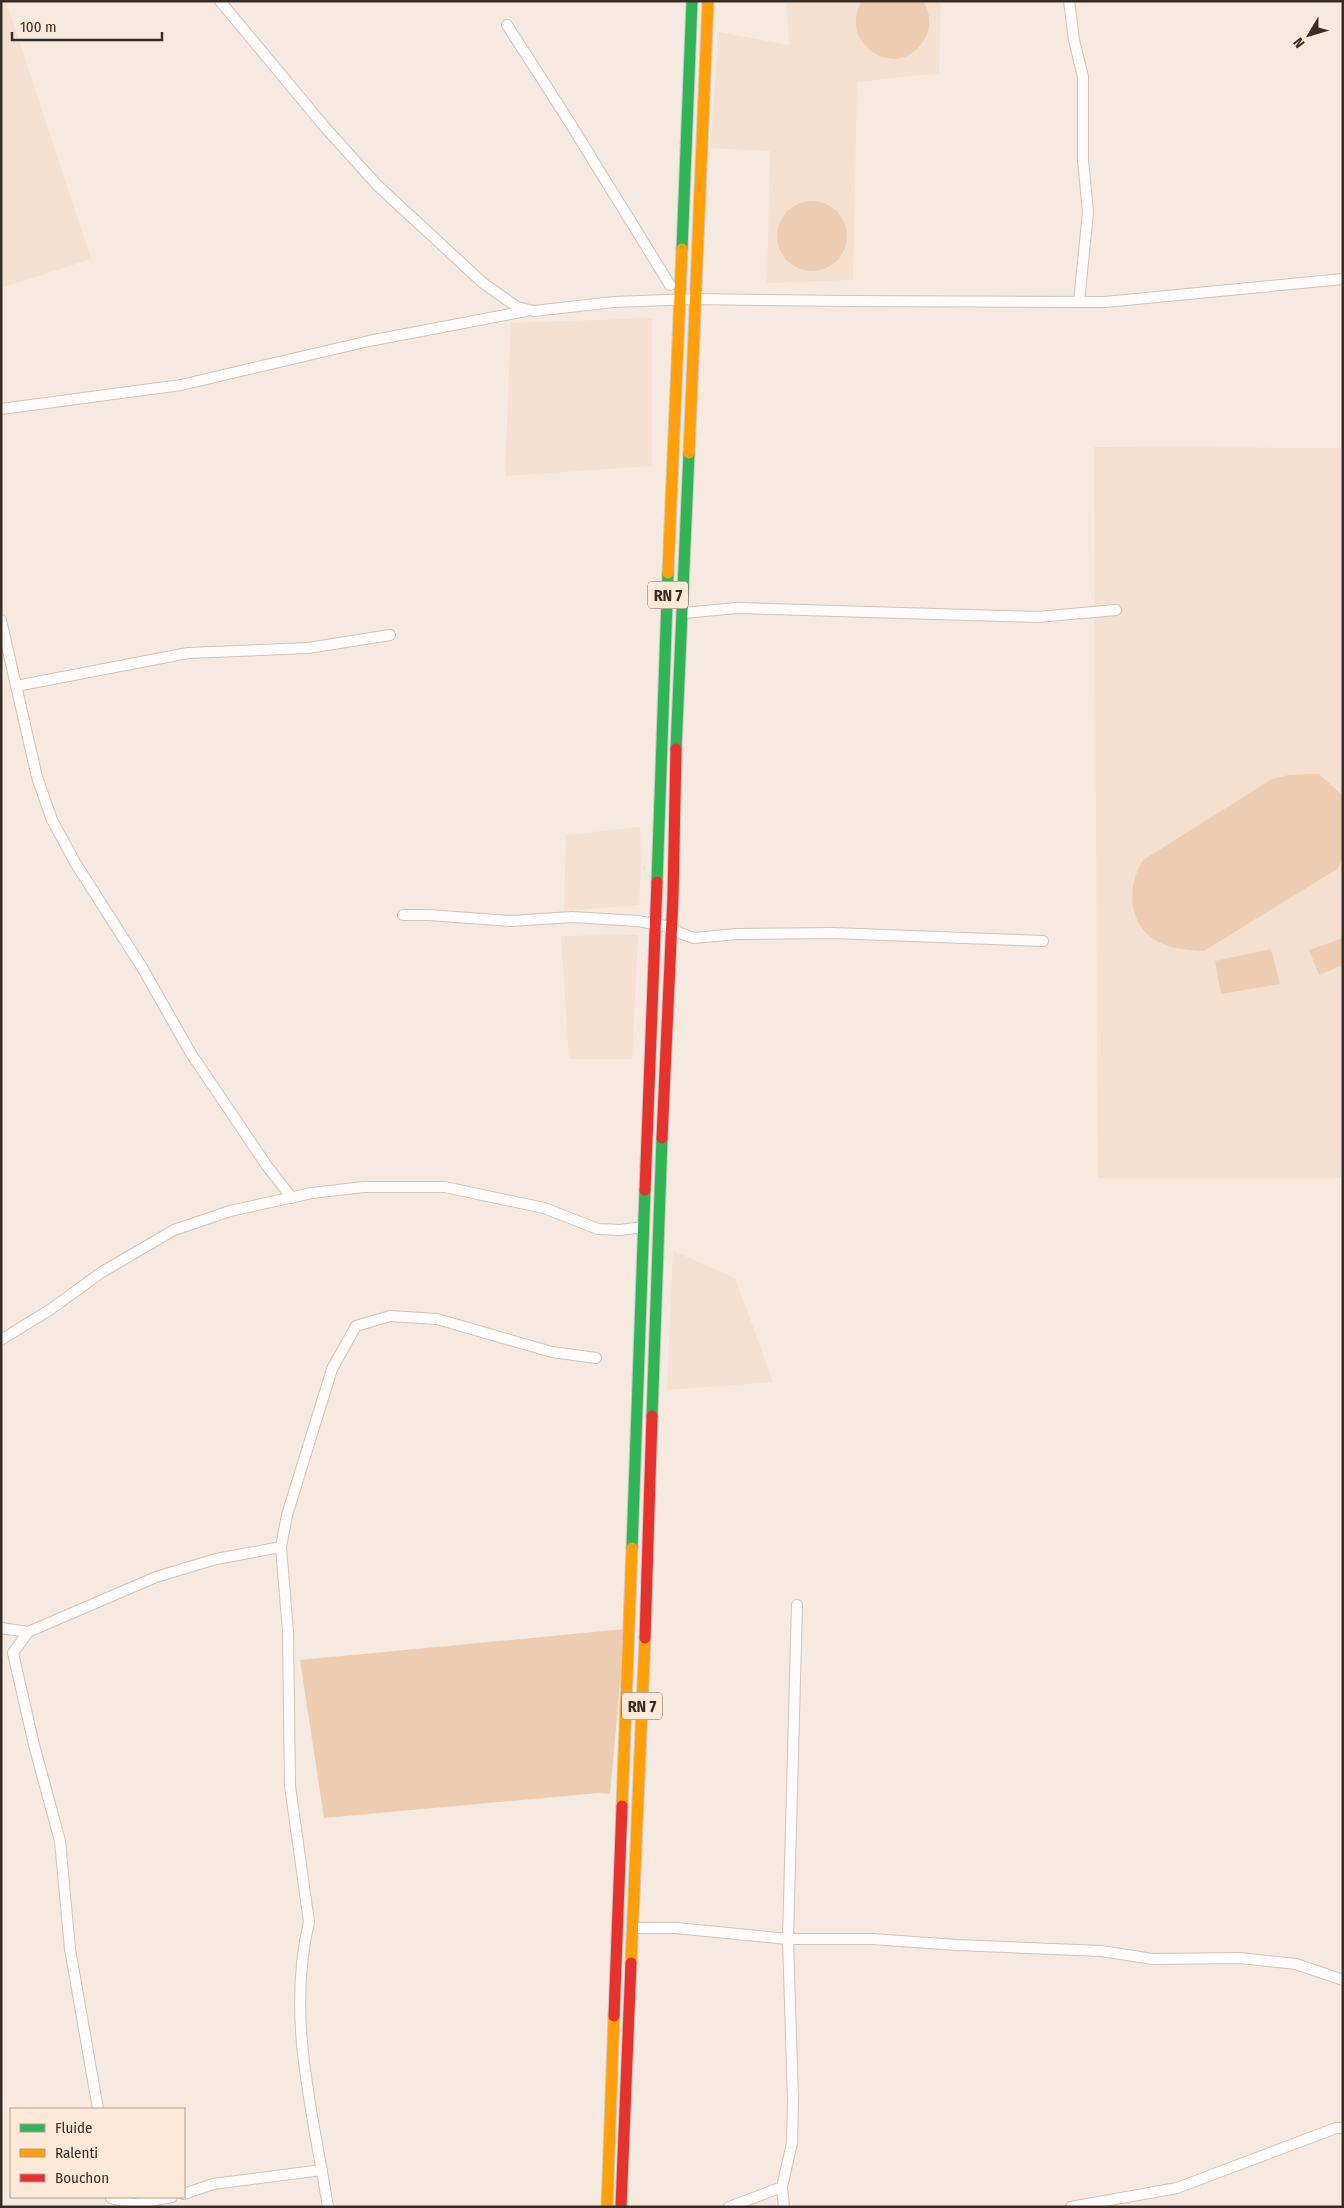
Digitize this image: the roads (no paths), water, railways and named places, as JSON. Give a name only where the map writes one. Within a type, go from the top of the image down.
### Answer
[{"type":"main road","name":"RN 7","points":[[607,2207],[644,1205],[692,1]]},
{"type":"main road","name":"RN 7","points":[[622,2207],[694,299],[708,1]]},
{"type":"street","points":[[220,1],[317,118],[377,185],[482,284],[517,307],[534,311]]},
{"type":"street","points":[[1069,1],[1074,40],[1083,77],[1082,160],[1088,212],[1079,302]]},
{"type":"street","points":[[507,26],[670,285]]},
{"type":"street","points":[[1,409],[181,385],[369,341],[488,317],[614,302],[679,299],[1105,302],[1343,279]]},
{"type":"street","points":[[683,613],[737,608],[1036,617],[1116,610]]},
{"type":"street","points":[[1,620],[38,776],[52,820],[76,864],[144,969],[190,1052],[267,1166],[292,1198]]},
{"type":"street","points":[[16,686],[188,653],[308,648],[390,635]]},
{"type":"street","points":[[403,915],[511,921],[572,917],[638,921],[670,927],[694,938],[737,934],[832,933],[1043,941]]},
{"type":"street","points":[[1,1340],[51,1309],[102,1272],[174,1230],[230,1211],[312,1193],[364,1187],[445,1187],[544,1208],[598,1229],[620,1230],[644,1227]]},
{"type":"street","points":[[328,2207],[308,2102],[301,2047],[300,1995],[305,1939],[309,1922],[290,1786],[288,1632],[280,1547],[286,1515],[332,1369],[356,1326],[390,1316],[437,1319],[552,1352],[596,1358]]},
{"type":"street","points":[[1,1628],[28,1632],[156,1577],[216,1559],[280,1547]]},
{"type":"street","points":[[784,2207],[782,2188],[792,2143],[793,2100],[788,1939],[797,1605]]},
{"type":"street","points":[[28,1632],[13,1654],[34,1745],[60,1841],[70,1949],[98,2108]]},
{"type":"street","points":[[634,1928],[676,1928],[788,1939],[872,1939],[957,1945],[1101,1951],[1153,1959],[1240,1958],[1296,1964],[1343,1980]]},
{"type":"street","points":[[1070,2207],[1177,2188],[1336,2128],[1342,2128]]},
{"type":"street","points":[[185,2194],[213,2184],[322,2170]]},
{"type":"street","points":[[729,2207],[782,2188]]},
{"type":"street","points":[[112,2201],[134,2204],[167,2198]]}]
